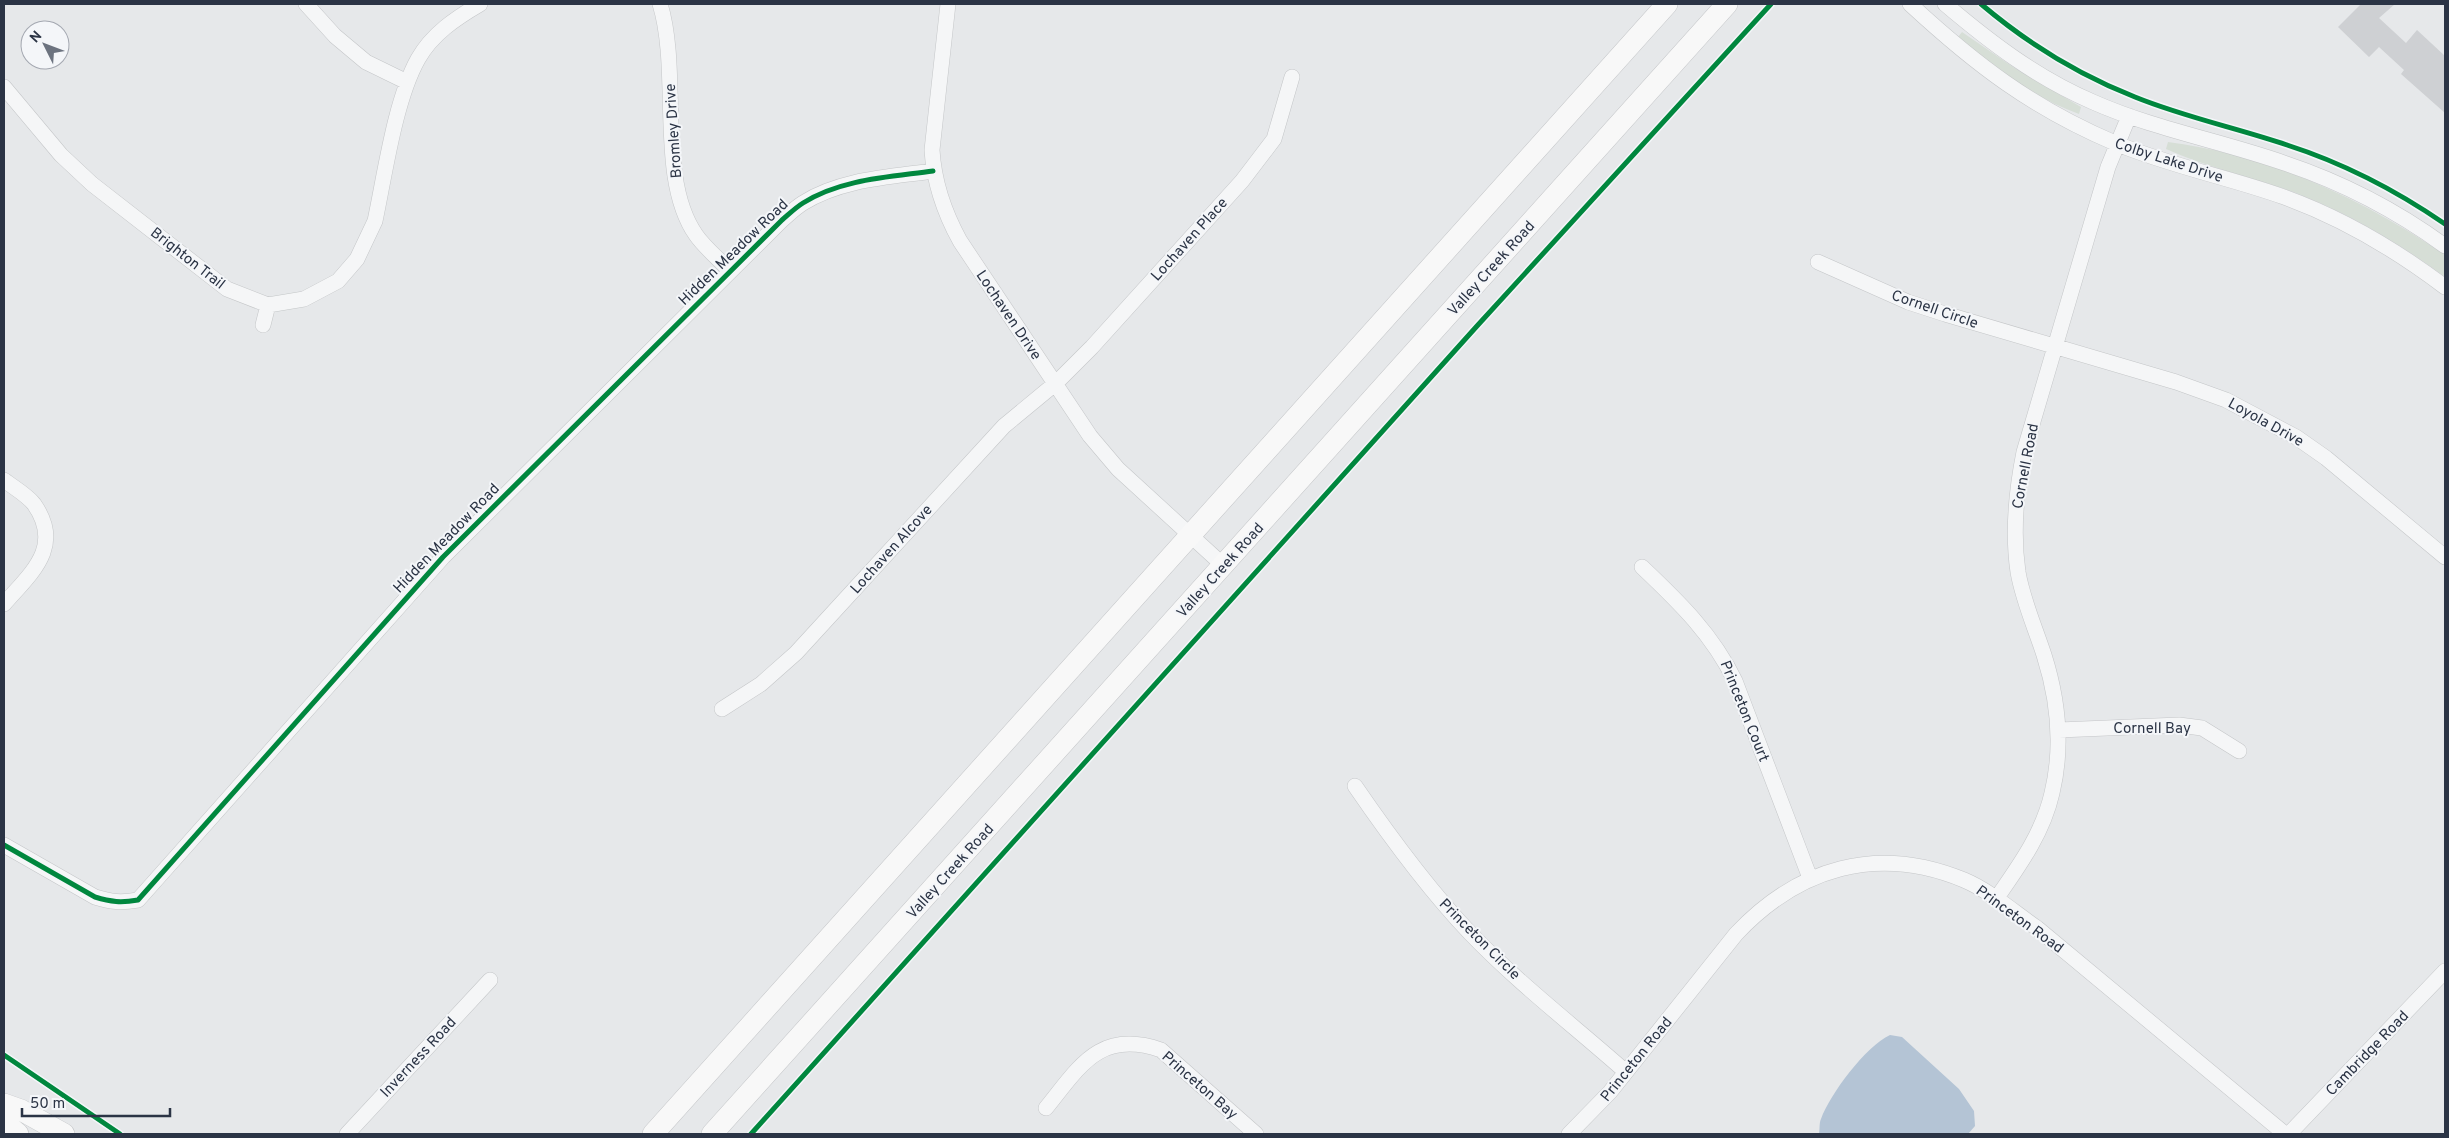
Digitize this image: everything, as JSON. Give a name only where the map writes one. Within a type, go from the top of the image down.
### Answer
[{"type":"main road","points":[[653,1134],[1667,4]]},
{"type":"main road","name":"Valley Creek Road","points":[[712,1134],[1728,4]]},
{"type":"main road","points":[[4,1104],[21,1110],[64,1134]]},
{"type":"main road","points":[[4,1122],[18,1134]]},
{"type":"street","points":[[306,4],[335,36],[366,62],[407,82]]},
{"type":"street","points":[[263,325],[268,305],[304,299],[338,282],[357,259],[374,221],[407,82],[418,58],[438,33],[460,15],[480,4]]},
{"type":"street","name":"Bromley Drive","points":[[660,4],[668,45],[674,169],[678,193],[686,217],[696,236],[730,271]]},
{"type":"street","name":"Lochaven Drive","points":[[948,4],[932,129],[933,171],[942,203],[960,242],[1090,436],[1118,469],[1224,566]]},
{"type":"street","name":"Colby Lake Drive","points":[[1910,4],[1966,55],[2006,85],[2054,114],[2117,144],[2283,197],[2322,213],[2397,253],[2445,287]]},
{"type":"street","name":"Colby Lake Drive","points":[[1945,4],[2002,51],[2026,67],[2090,101],[2129,116],[2258,154],[2315,174],[2374,202],[2445,246]]},
{"type":"street","name":"Lochaven Place","points":[[1056,383],[1092,347],[1252,167],[1274,139],[1292,77]]},
{"type":"street","name":"Brighton Trail","points":[[4,87],[61,155],[92,184],[227,289],[268,305]]},
{"type":"street","name":"Cornell Road","points":[[1996,899],[2022,862],[2040,829],[2052,793],[2059,730],[2044,654],[2027,610],[2020,582],[2014,532],[2016,494],[2024,452],[2106,172],[2129,116]]},
{"type":"street","name":"Hidden Meadow Road","points":[[4,845],[95,897],[110,902],[123,903],[138,900],[443,557],[782,220],[803,203],[832,190],[862,181],[933,171]]},
{"type":"street","name":"Cornell Circle","points":[[1818,262],[1908,302],[2055,346]]},
{"type":"street","name":"Loyola Drive","points":[[2055,346],[2176,382],[2226,400],[2263,418],[2326,458],[2445,557]]},
{"type":"street","name":"Lochaven Alcove","points":[[722,709],[761,684],[796,653],[991,440],[1020,412],[1056,383]]},
{"type":"street","points":[[4,480],[33,503],[44,523],[46,549],[35,569],[4,604]]},
{"type":"street","name":"Princeton Court","points":[[1642,567],[1703,628],[1723,655],[1735,681],[1810,878]]},
{"type":"street","name":"Cornell Bay","points":[[2059,730],[2179,725],[2202,728],[2239,751]]},
{"type":"street","name":"Princeton Circle","points":[[1355,786],[1396,845],[1469,932],[1494,957],[1626,1072]]},
{"type":"street","name":"Princeton Road","points":[[1568,1134],[1610,1092],[1736,934],[1758,911],[1783,893],[1810,878],[1867,864],[1900,863],[1934,870],[1965,880],[1996,899],[2036,928],[2285,1134]]},
{"type":"street","name":"Cambridge Road","points":[[2289,1134],[2445,971]]},
{"type":"street","name":"Inverness Road","points":[[347,1134],[490,980]]},
{"type":"street","name":"Princeton Bay","points":[[1046,1108],[1084,1062],[1100,1050],[1119,1044],[1142,1044],[1161,1050],[1256,1134]]},
{"type":"shaded area","points":[[1962,32],[2013,67],[2081,107],[2079,114],[2045,99],[2015,81],[1958,37]]},
{"type":"shaded area","points":[[2168,142],[2205,148],[2278,168],[2347,198],[2381,215],[2445,255],[2445,277],[2410,252],[2336,210],[2296,193],[2182,156],[2166,149]]},
{"type":"water","points":[[1890,1035],[1902,1037],[1959,1089],[1974,1111],[1975,1126],[1968,1134],[1819,1134],[1821,1119],[1840,1084],[1870,1049]]},
{"type":"building","points":[[2361,4],[2395,4],[2379,18],[2406,43],[2417,30],[2445,56],[2445,113],[2401,74],[2404,70],[2379,47],[2369,57],[2338,27]]},
{"type":"cycle path","points":[[751,1134],[1477,326],[1771,4]]},
{"type":"cycle path","points":[[1981,4],[2035,45],[2094,79],[2154,104],[2329,160],[2389,189],[2445,224]]},
{"type":"cycle path","points":[[4,845],[95,897],[116,902],[138,900],[443,557],[782,220],[803,203],[833,189],[866,180],[933,171]]},
{"type":"cycle path","points":[[4,1055],[120,1134]]}]
